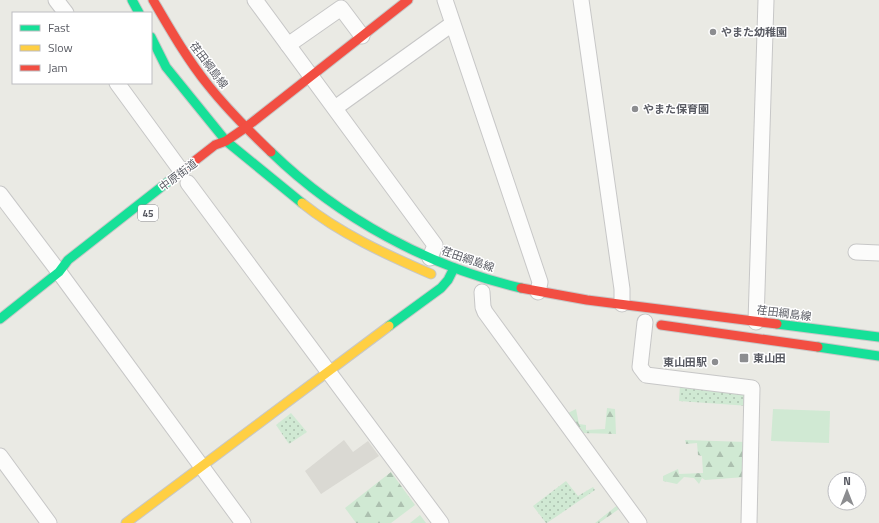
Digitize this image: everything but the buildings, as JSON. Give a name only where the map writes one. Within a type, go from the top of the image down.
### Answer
[{"type":"main road","points":[[132,0],[138,12]]},
{"type":"main road","name":"荏田綱島線","points":[[153,0],[186,56],[222,102],[245,128],[278,160],[337,206],[369,227],[430,258],[454,268],[538,292],[756,322],[879,337]]},
{"type":"main road","name":"中原街道","points":[[0,320],[65,271],[68,260],[186,180],[215,145],[245,128],[312,77],[408,0]]},
{"type":"main road","points":[[152,39],[166,67],[226,140],[231,149],[314,212],[380,252],[451,282]]},
{"type":"main road","name":"中原街道","points":[[231,149],[245,128]]},
{"type":"main road","points":[[126,523],[328,371],[451,282],[454,268]]},
{"type":"main road","points":[[641,322],[879,356]]},
{"type":"street","points":[[56,0],[65,12]]},
{"type":"street","points":[[255,0],[435,245],[430,258]]},
{"type":"street","points":[[445,0],[540,282],[538,292]]},
{"type":"street","points":[[581,0],[622,293],[622,304]]},
{"type":"street","points":[[756,322],[766,0]]},
{"type":"street","points":[[288,45],[341,8],[362,36]]},
{"type":"street","points":[[335,108],[452,24]]},
{"type":"street","points":[[118,84],[186,180],[441,523]]},
{"type":"street","points":[[0,194],[65,271],[243,523]]},
{"type":"street","points":[[856,252],[879,253]]},
{"type":"street","points":[[482,292],[483,307],[485,312],[639,523]]},
{"type":"street","points":[[641,322],[640,367],[646,375],[752,388],[749,523]]},
{"type":"street","points":[[0,456],[49,523]]},
{"type":"shaded area","points":[[344,440],[353,452],[368,441],[379,456],[321,494],[305,471]]},
{"type":"green space","points":[[680,385],[747,393],[749,406],[679,401]]},
{"type":"green space","points":[[607,408],[615,409],[616,434],[582,433],[566,414],[576,409],[579,424],[586,425],[586,430],[605,429]]},
{"type":"green space","points":[[773,409],[830,411],[829,443],[771,441]]},
{"type":"green space","points":[[291,413],[307,432],[289,444],[276,425]]},
{"type":"green space","points":[[685,440],[747,442],[745,477],[705,480],[702,478],[699,484],[694,478],[684,477],[677,484],[663,481],[663,476],[678,469],[679,474],[703,473],[702,456],[698,455],[697,443],[686,444]]},
{"type":"green space","points":[[391,472],[415,505],[391,523],[356,523],[345,508]]},
{"type":"green space","points":[[566,481],[578,496],[593,487],[595,490],[546,523],[533,506]]},
{"type":"green space","points":[[620,503],[630,523],[619,509],[599,523],[595,523]]},
{"type":"green space","points":[[420,515],[426,523],[410,523]]},
{"type":"traffic: fast","points":[[132,0],[138,12]]},
{"type":"traffic: fast","points":[[152,39],[166,67],[226,141],[302,203]]},
{"type":"traffic: fast","points":[[271,152],[297,176],[326,198],[387,237],[419,253],[453,267],[487,279],[521,288]]},
{"type":"traffic: fast","points":[[0,319],[59,272],[68,260],[174,177]]},
{"type":"traffic: fast","points":[[389,326],[441,288],[448,280],[454,268]]},
{"type":"traffic: fast","points":[[777,324],[879,337]]},
{"type":"traffic: fast","points":[[818,347],[879,356]]},
{"type":"traffic: slow","points":[[302,203],[347,234],[431,274]]},
{"type":"traffic: slow","points":[[126,523],[389,326]]},
{"type":"traffic: jam","points":[[153,0],[172,33],[200,75],[238,120],[271,152]]},
{"type":"traffic: jam","points":[[174,177],[215,145],[226,141],[245,128],[408,0]]},
{"type":"traffic: jam","points":[[521,288],[587,300],[777,324]]},
{"type":"traffic: jam","points":[[661,325],[818,347]]},
{"type":"place","name":"やまた幼稚園","points":[[713,32]]},
{"type":"place","name":"やまた保育園","points":[[635,109]]},
{"type":"place","name":"東山田","points":[[744,358]]},
{"type":"place","name":"東山田駅","points":[[715,362]]}]
